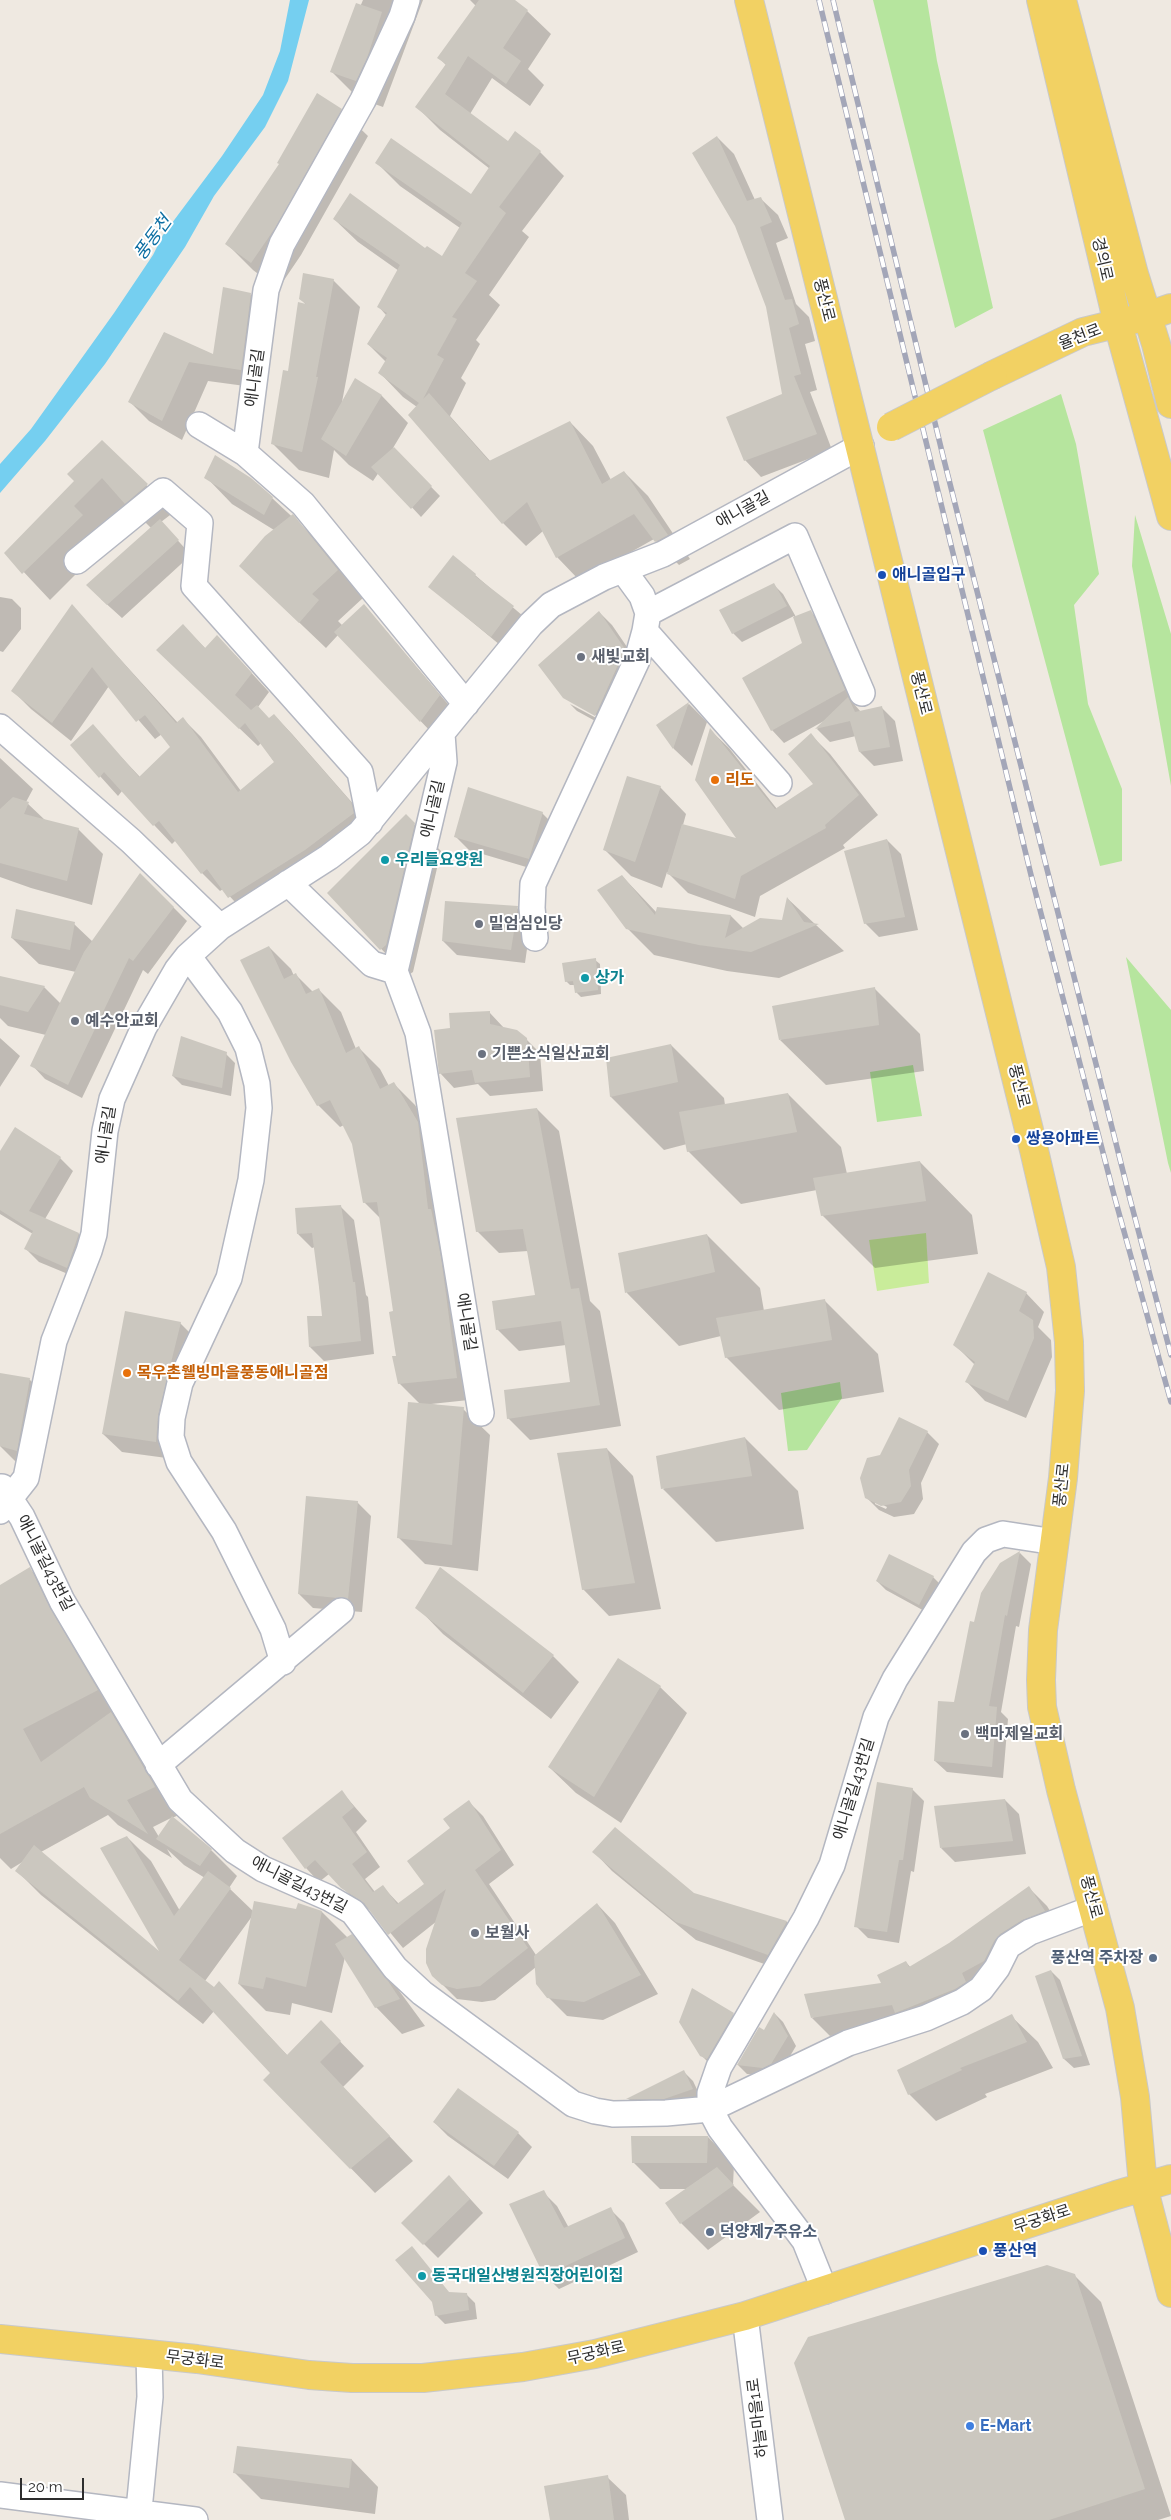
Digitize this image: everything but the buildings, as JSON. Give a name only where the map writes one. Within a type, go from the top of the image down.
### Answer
[{"type":"main road","name":"풍산로","points":[[749,0],[1052,1221],[1061,1267],[1069,1342],[1070,1391],[1055,1542],[1043,1630],[1040,1680],[1042,1708],[1061,1790],[1120,2008],[1135,2096],[1143,2186],[1171,2293]]},
{"type":"main road","name":"경의로","points":[[1044,3],[1134,274],[1160,312],[1171,404]]},
{"type":"main road","name":"경의로","points":[[1044,3],[1118,324],[1171,516]]},
{"type":"main road","name":"율천로","points":[[861,446],[890,428],[993,375],[1083,332],[1160,312]]},
{"type":"main road","name":"무궁화로","points":[[0,2339],[149,2354],[309,2375],[352,2378],[423,2378],[542,2364],[595,2354],[745,2316],[1143,2186],[1171,2179]]},
{"type":"street","name":"애니골길","points":[[245,453],[266,290],[282,244],[363,100],[402,16],[407,0]]},
{"type":"street","points":[[199,425],[245,453],[303,504],[466,704]]},
{"type":"street","name":"애니골길","points":[[4,1498],[26,1478],[54,1340],[85,1264],[94,1234],[105,1131],[112,1099],[144,1027],[177,970],[188,956],[220,926],[340,849],[370,822],[531,624],[551,605],[604,577],[663,554],[861,446]]},
{"type":"street","points":[[77,561],[164,491],[200,523],[194,586],[360,772],[370,822]]},
{"type":"street","points":[[646,622],[795,536],[862,693]]},
{"type":"street","points":[[535,938],[532,908],[533,884],[637,660],[646,622],[642,596],[623,570]]},
{"type":"street","points":[[646,622],[779,783]]},
{"type":"street","points":[[0,727],[131,840],[220,926]]},
{"type":"street","name":"애니골길","points":[[442,734],[444,762],[395,971],[418,1033],[481,1413]]},
{"type":"street","points":[[288,883],[372,964],[395,971]]},
{"type":"street","points":[[188,956],[230,1012],[248,1048],[257,1084],[259,1108],[251,1180],[229,1278],[180,1383],[170,1437],[179,1462],[224,1531],[273,1629],[283,1662]]},
{"type":"street","name":"애니골길43번길","points":[[4,1498],[35,1541],[62,1601],[180,1800],[235,1851],[263,1869],[329,1898],[352,1912],[395,1968],[422,1993],[573,2104],[594,2112],[613,2114],[666,2113],[710,2109],[848,2043],[926,2018],[962,2002],[981,1989],[996,1968],[1008,1946],[1030,1932],[1094,1908]]},
{"type":"street","name":"애니골길43번길","points":[[710,2109],[710,2093],[719,2067],[806,1918],[832,1865],[876,1717],[894,1679],[974,1552],[986,1540],[1002,1534],[1055,1542]]},
{"type":"street","points":[[158,1765],[283,1662],[341,1611]]},
{"type":"street","points":[[710,2109],[720,2128],[805,2240],[825,2291]]},
{"type":"street","name":"하늘마을1로","points":[[745,2316],[770,2520]]},
{"type":"street","points":[[138,2516],[150,2397],[149,2354]]},
{"type":"street","points":[[0,2495],[138,2516],[195,2520]]},
{"type":"green space","points":[[873,0],[927,0],[937,61],[993,308],[955,328]]},
{"type":"green space","points":[[1061,394],[1076,444],[1099,574],[1074,605],[1088,704],[1122,789],[1122,861],[1100,866],[983,430]]},
{"type":"green space","points":[[1135,515],[1171,634],[1171,786],[1132,566]]},
{"type":"green space","points":[[1126,957],[1171,1010],[1171,1173],[1168,1163]]},
{"type":"green space","points":[[913,1065],[922,1116],[877,1122],[870,1072]]},
{"type":"green space","points":[[926,1233],[929,1283],[877,1291],[869,1240]]},
{"type":"green space","points":[[840,1382],[842,1398],[807,1450],[788,1451],[781,1393]]},
{"type":"water","points":[[290,0],[309,0],[288,81],[265,127],[214,196],[185,247],[105,364],[45,441],[0,493],[0,464],[31,429],[114,313],[153,255],[163,235],[222,156],[263,95],[280,51]]},
{"type":"railway","points":[[819,0],[1031,875],[1114,1195],[1171,1402]]},
{"type":"railway","points":[[833,0],[943,456],[1171,1355]]},
{"type":"place","name":"애니골입구","points":[[882,575]]},
{"type":"place","name":"새빛교회","points":[[581,657]]},
{"type":"place","name":"리도","points":[[715,780]]},
{"type":"place","name":"우리들요양원","points":[[385,860]]},
{"type":"place","name":"밀엄심인당","points":[[479,924]]},
{"type":"place","name":"상가","points":[[585,978]]},
{"type":"place","name":"예수안교회","points":[[75,1021]]},
{"type":"place","name":"기쁜소식일산교회","points":[[482,1054]]},
{"type":"place","name":"쌍용아파트","points":[[1016,1139]]},
{"type":"place","name":"목우촌웰빙마을풍동애니골점","points":[[127,1373]]},
{"type":"place","name":"백마제일교회","points":[[965,1734]]},
{"type":"place","name":"보월사","points":[[475,1933]]},
{"type":"place","name":"풍산역 주차장","points":[[1153,1958]]},
{"type":"place","name":"덕양제7주유소","points":[[710,2232]]},
{"type":"place","name":"풍산역","points":[[983,2251]]},
{"type":"place","name":"동국대일산병원직장어린이집","points":[[422,2276]]},
{"type":"place","name":"E-Mart","points":[[970,2426]]},
{"type":"water label","name":"풍동천","points":[[153,238]]}]
